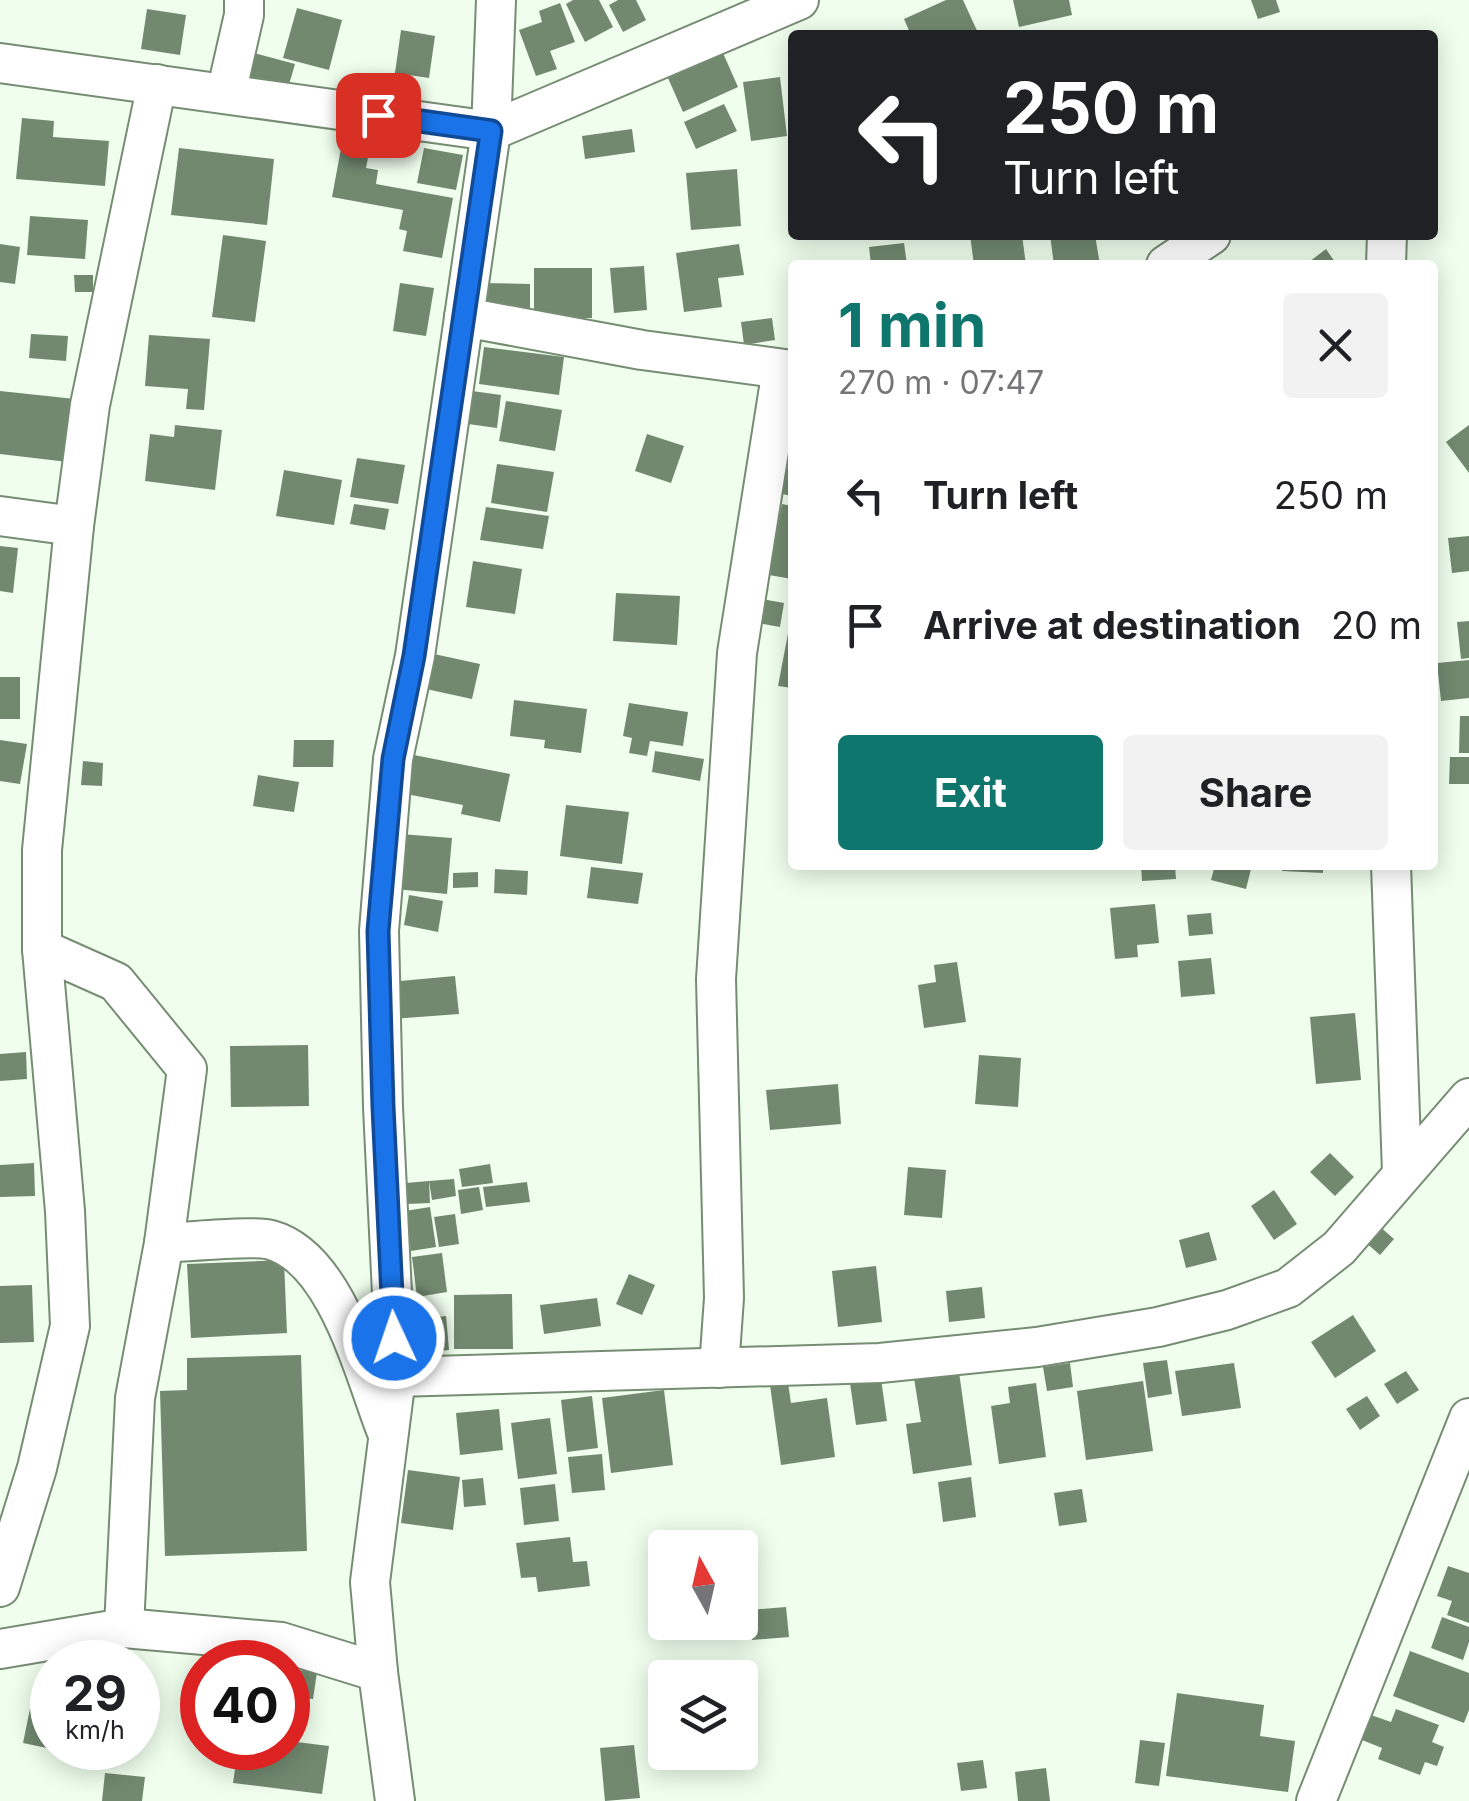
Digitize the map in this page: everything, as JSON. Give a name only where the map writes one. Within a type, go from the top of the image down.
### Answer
[{"type":"street","points":[[226,94],[244,0]]},
{"type":"street","points":[[396,1801],[370,1582],[396,1377],[378,931],[393,759],[414,656],[491,131],[496,0]]},
{"type":"street","points":[[0,63],[491,131],[799,0]]},
{"type":"street","points":[[0,1587],[37,1468],[70,1326],[42,949],[42,850],[90,405],[157,84]]},
{"type":"street","points":[[1174,260],[1204,240]]},
{"type":"street","points":[[464,317],[642,350],[787,369],[737,653],[716,979],[724,1298],[720,1368]]},
{"type":"street","points":[[0,516],[74,526]]},
{"type":"street","points":[[1391,870],[1402,1172]]},
{"type":"street","points":[[42,949],[116,982],[187,1070],[164,1243],[136,1398],[124,1628]]},
{"type":"street","points":[[396,1377],[880,1364],[1017,1349],[1158,1327],[1227,1310],[1288,1288],[1338,1248],[1469,1098]]},
{"type":"street","points":[[164,1243],[270,1239],[307,1258],[334,1297],[389,1437]]},
{"type":"street","points":[[1316,1801],[1469,1418]]},
{"type":"street","points":[[0,1649],[124,1628],[282,1642],[378,1672]]},
{"type":"building","points":[[573,0],[599,0],[613,27],[585,42],[566,4]]},
{"type":"building","points":[[618,0],[636,0],[646,20],[623,32],[609,5]]},
{"type":"building","points":[[946,0],[963,0],[977,30],[909,30],[904,19]]},
{"type":"building","points":[[1013,0],[1069,0],[1072,15],[1019,27]]},
{"type":"building","points":[[1251,0],[1276,0],[1280,12],[1258,19]]},
{"type":"building","points":[[560,3],[575,42],[550,51],[557,69],[536,76],[519,30],[542,22],[539,11]]},
{"type":"building","points":[[297,8],[342,20],[329,70],[283,58]]},
{"type":"building","points":[[147,9],[186,15],[180,55],[141,49]]},
{"type":"building","points":[[401,30],[435,36],[429,78],[395,73]]},
{"type":"building","points":[[254,53],[295,64],[288,88],[247,76]]},
{"type":"building","points":[[723,53],[738,87],[683,112],[668,78]]},
{"type":"building","points":[[780,77],[787,136],[751,141],[743,82]]},
{"type":"building","points":[[724,104],[737,131],[696,149],[684,122]]},
{"type":"building","points":[[22,118],[54,121],[53,137],[109,141],[105,186],[16,179]]},
{"type":"building","points":[[632,129],[635,152],[585,159],[582,136]]},
{"type":"building","points":[[342,143],[370,148],[366,168],[378,170],[376,184],[453,198],[442,258],[403,251],[407,231],[399,229],[403,210],[332,197]]},
{"type":"building","points":[[179,148],[274,159],[267,225],[171,215]]},
{"type":"building","points":[[424,148],[463,155],[456,190],[417,183]]},
{"type":"building","points":[[737,169],[741,226],[691,230],[686,173]]},
{"type":"building","points":[[30,216],[88,220],[85,259],[27,255]]},
{"type":"building","points":[[223,235],[266,241],[255,322],[212,317]]},
{"type":"building","points":[[971,240],[1023,240],[1025,260],[973,260]]},
{"type":"building","points":[[1051,240],[1096,240],[1099,260],[1053,260]]},
{"type":"building","points":[[904,243],[906,260],[870,260],[869,247]]},
{"type":"building","points":[[0,244],[20,247],[15,284],[0,282]]},
{"type":"building","points":[[739,244],[744,275],[718,278],[722,307],[684,312],[676,253]]},
{"type":"building","points":[[1326,249],[1334,260],[1312,260]]},
{"type":"building","points":[[644,266],[647,310],[614,313],[610,268]]},
{"type":"building","points":[[534,268],[592,268],[592,318],[534,318]]},
{"type":"building","points":[[74,275],[93,275],[93,292],[75,292]]},
{"type":"building","points":[[400,283],[434,288],[426,336],[393,331]]},
{"type":"building","points":[[484,283],[530,284],[530,310],[484,310]]},
{"type":"building","points":[[772,318],[775,340],[744,345],[741,322]]},
{"type":"building","points":[[31,334],[68,336],[66,361],[29,358]]},
{"type":"building","points":[[149,335],[210,339],[204,410],[186,409],[188,389],[145,386]]},
{"type":"building","points":[[484,347],[564,357],[559,395],[479,384]]},
{"type":"building","points":[[0,391],[75,399],[68,462],[0,454]]},
{"type":"building","points":[[472,391],[501,395],[497,428],[468,424]]},
{"type":"building","points":[[506,401],[562,410],[555,451],[499,441]]},
{"type":"building","points":[[175,425],[222,430],[215,490],[145,481],[150,434],[174,437]]},
{"type":"building","points":[[1469,425],[1469,473],[1446,442]]},
{"type":"building","points":[[647,434],[684,446],[671,483],[635,471]]},
{"type":"building","points":[[357,458],[405,465],[398,504],[350,497]]},
{"type":"building","points":[[497,464],[554,472],[547,512],[491,503]]},
{"type":"building","points":[[788,465],[788,495],[782,494]]},
{"type":"building","points":[[284,470],[342,480],[334,525],[276,516]]},
{"type":"building","points":[[354,504],[389,509],[385,530],[350,524]]},
{"type":"building","points":[[782,504],[788,505],[788,578],[769,575]]},
{"type":"building","points":[[486,507],[549,516],[543,549],[480,540]]},
{"type":"building","points":[[1469,536],[1469,571],[1452,573],[1448,538]]},
{"type":"building","points":[[0,546],[18,548],[13,593],[0,591]]},
{"type":"building","points":[[473,561],[522,569],[515,614],[466,607]]},
{"type":"building","points":[[616,593],[680,596],[677,645],[613,641]]},
{"type":"building","points":[[762,599],[784,603],[780,627],[758,623]]},
{"type":"building","points":[[1469,621],[1469,658],[1461,659],[1457,622]]},
{"type":"building","points":[[788,634],[788,687],[778,686]]},
{"type":"building","points":[[434,654],[480,664],[472,699],[426,689]]},
{"type":"building","points":[[1469,660],[1469,698],[1441,701],[1438,663]]},
{"type":"building","points":[[0,677],[20,677],[20,719],[0,719]]},
{"type":"building","points":[[514,700],[587,709],[581,753],[544,748],[545,740],[510,736]]},
{"type":"building","points":[[629,703],[688,712],[683,746],[650,741],[647,756],[629,753],[632,738],[623,736]]},
{"type":"building","points":[[1460,716],[1469,716],[1469,753],[1459,753]]},
{"type":"building","points":[[0,740],[27,744],[20,784],[0,781]]},
{"type":"building","points":[[294,740],[334,740],[333,767],[293,767]]},
{"type":"building","points":[[655,751],[704,759],[700,781],[652,772]]},
{"type":"building","points":[[414,755],[510,774],[500,822],[461,814],[463,805],[406,794]]},
{"type":"building","points":[[1450,757],[1469,757],[1469,784],[1449,784]]},
{"type":"building","points":[[83,761],[103,763],[102,786],[81,785]]},
{"type":"building","points":[[258,775],[299,782],[294,812],[253,806]]},
{"type":"building","points":[[566,805],[629,812],[622,864],[560,856]]},
{"type":"building","points":[[400,834],[452,838],[447,894],[395,889]]},
{"type":"building","points":[[591,867],[643,873],[638,904],[587,898]]},
{"type":"building","points":[[495,869],[528,871],[527,895],[494,893]]},
{"type":"building","points":[[1141,870],[1175,870],[1176,879],[1142,881]]},
{"type":"building","points":[[1214,870],[1251,870],[1246,889],[1211,880]]},
{"type":"building","points":[[1323,870],[1323,873],[1282,871]]},
{"type":"building","points":[[478,872],[478,887],[453,888],[453,873]]},
{"type":"building","points":[[409,895],[443,901],[438,932],[404,925]]},
{"type":"building","points":[[1155,904],[1159,943],[1137,945],[1138,957],[1115,959],[1110,908]]},
{"type":"building","points":[[1211,913],[1213,934],[1189,936],[1187,915]]},
{"type":"building","points":[[1211,958],[1215,994],[1181,997],[1178,961]]},
{"type":"building","points":[[957,962],[966,1022],[924,1028],[918,985],[936,982],[934,965]]},
{"type":"building","points":[[455,976],[459,1014],[392,1019],[389,982]]},
{"type":"building","points":[[1355,1013],[1361,1080],[1316,1084],[1310,1017]]},
{"type":"building","points":[[308,1045],[309,1106],[231,1107],[230,1046]]},
{"type":"building","points":[[26,1052],[27,1079],[0,1081],[0,1054]]},
{"type":"building","points":[[979,1055],[1021,1058],[1018,1107],[975,1104]]},
{"type":"building","points":[[838,1084],[841,1124],[770,1130],[766,1090]]},
{"type":"building","points":[[1330,1153],[1354,1177],[1335,1196],[1310,1172]]},
{"type":"building","points":[[34,1163],[35,1196],[0,1197],[0,1165]]},
{"type":"building","points":[[490,1164],[493,1183],[462,1187],[459,1169]]},
{"type":"building","points":[[908,1167],[946,1170],[942,1218],[904,1215]]},
{"type":"building","points":[[454,1179],[456,1196],[432,1200],[429,1181]]},
{"type":"building","points":[[429,1181],[430,1203],[407,1204],[406,1183]]},
{"type":"building","points":[[527,1182],[530,1202],[486,1207],[483,1187]]},
{"type":"building","points":[[479,1187],[483,1210],[461,1214],[458,1190]]},
{"type":"building","points":[[1274,1190],[1297,1224],[1274,1240],[1251,1206]]},
{"type":"building","points":[[430,1207],[436,1247],[411,1251],[405,1211]]},
{"type":"building","points":[[455,1214],[459,1244],[439,1247],[434,1217]]},
{"type":"building","points":[[1378,1225],[1394,1239],[1380,1255],[1364,1241]]},
{"type":"building","points":[[1209,1232],[1217,1260],[1186,1268],[1179,1240]]},
{"type":"building","points":[[442,1253],[447,1292],[417,1297],[412,1257]]},
{"type":"building","points":[[284,1260],[287,1333],[191,1338],[187,1264]]},
{"type":"building","points":[[876,1266],[882,1322],[838,1327],[832,1271]]},
{"type":"building","points":[[629,1274],[655,1285],[642,1315],[616,1304]]},
{"type":"building","points":[[32,1285],[34,1342],[0,1343],[0,1286]]},
{"type":"building","points":[[982,1287],[985,1318],[949,1322],[946,1291]]},
{"type":"building","points":[[512,1294],[513,1349],[454,1349],[454,1295]]},
{"type":"building","points":[[597,1298],[601,1326],[544,1334],[540,1305]]},
{"type":"building","points":[[1353,1315],[1376,1351],[1335,1378],[1311,1342]]},
{"type":"building","points":[[446,1316],[449,1350],[422,1353],[420,1319]]},
{"type":"building","points":[[301,1355],[307,1551],[165,1556],[160,1391],[187,1390],[187,1358]]},
{"type":"building","points":[[1167,1360],[1172,1394],[1148,1398],[1143,1363]]},
{"type":"building","points":[[1070,1363],[1073,1387],[1047,1391],[1043,1367]]},
{"type":"building","points":[[1234,1363],[1241,1408],[1182,1416],[1175,1371]]},
{"type":"building","points":[[1406,1371],[1419,1390],[1397,1404],[1384,1384]]},
{"type":"building","points":[[959,1372],[972,1465],[913,1474],[906,1424],[921,1422],[914,1378]]},
{"type":"building","points":[[881,1379],[887,1421],[856,1425],[850,1383]]},
{"type":"building","points":[[1143,1381],[1153,1451],[1086,1460],[1077,1391]]},
{"type":"building","points":[[788,1383],[791,1403],[827,1398],[835,1457],[781,1465],[770,1385]]},
{"type":"building","points":[[1036,1383],[1046,1457],[999,1464],[991,1406],[1010,1403],[1008,1387]]},
{"type":"building","points":[[664,1390],[673,1465],[611,1473],[602,1398]]},
{"type":"building","points":[[592,1396],[598,1448],[567,1452],[561,1400]]},
{"type":"building","points":[[1367,1396],[1380,1416],[1360,1430],[1346,1409]]},
{"type":"building","points":[[499,1409],[503,1450],[460,1455],[456,1413]]},
{"type":"building","points":[[550,1418],[557,1474],[518,1479],[511,1423]]},
{"type":"building","points":[[602,1454],[605,1490],[572,1493],[568,1457]]},
{"type":"building","points":[[408,1470],[460,1477],[453,1530],[401,1523]]},
{"type":"building","points":[[971,1477],[976,1517],[943,1522],[938,1482]]},
{"type":"building","points":[[483,1478],[486,1505],[464,1507],[462,1480]]},
{"type":"building","points":[[555,1484],[559,1521],[524,1525],[520,1488]]},
{"type":"building","points":[[1082,1489],[1087,1522],[1059,1526],[1054,1493]]},
{"type":"building","points":[[570,1537],[573,1562],[587,1561],[590,1586],[538,1592],[536,1577],[521,1578],[516,1543]]},
{"type":"building","points":[[1448,1566],[1469,1573],[1469,1623],[1447,1615],[1452,1601],[1437,1596]]},
{"type":"building","points":[[786,1607],[789,1637],[758,1640],[758,1609]]},
{"type":"building","points":[[1442,1617],[1469,1627],[1463,1660],[1431,1648]]},
{"type":"building","points":[[1410,1651],[1469,1673],[1469,1710],[1464,1723],[1393,1696]]},
{"type":"building","points":[[310,1671],[317,1672],[310,1699]]},
{"type":"building","points":[[1177,1693],[1264,1705],[1260,1736],[1295,1741],[1288,1792],[1166,1776]]},
{"type":"building","points":[[30,1709],[30,1744],[23,1743]]},
{"type":"building","points":[[1396,1709],[1439,1725],[1432,1742],[1444,1747],[1437,1766],[1425,1762],[1420,1775],[1378,1759],[1382,1748],[1362,1740],[1371,1715],[1391,1722]]},
{"type":"building","points":[[1140,1740],[1165,1743],[1159,1786],[1135,1783]]},
{"type":"building","points":[[310,1744],[329,1746],[322,1794],[233,1783],[235,1770],[310,1770]]},
{"type":"building","points":[[634,1745],[640,1798],[605,1801],[600,1748]]},
{"type":"building","points":[[983,1760],[987,1788],[961,1791],[957,1763]]},
{"type":"building","points":[[1046,1768],[1050,1801],[1018,1801],[1015,1772]]},
{"type":"building","points":[[105,1773],[145,1777],[142,1801],[102,1801]]},
{"type":"route","points":[[378,115],[491,131],[414,656],[393,759],[378,931],[394,1338]]}]
